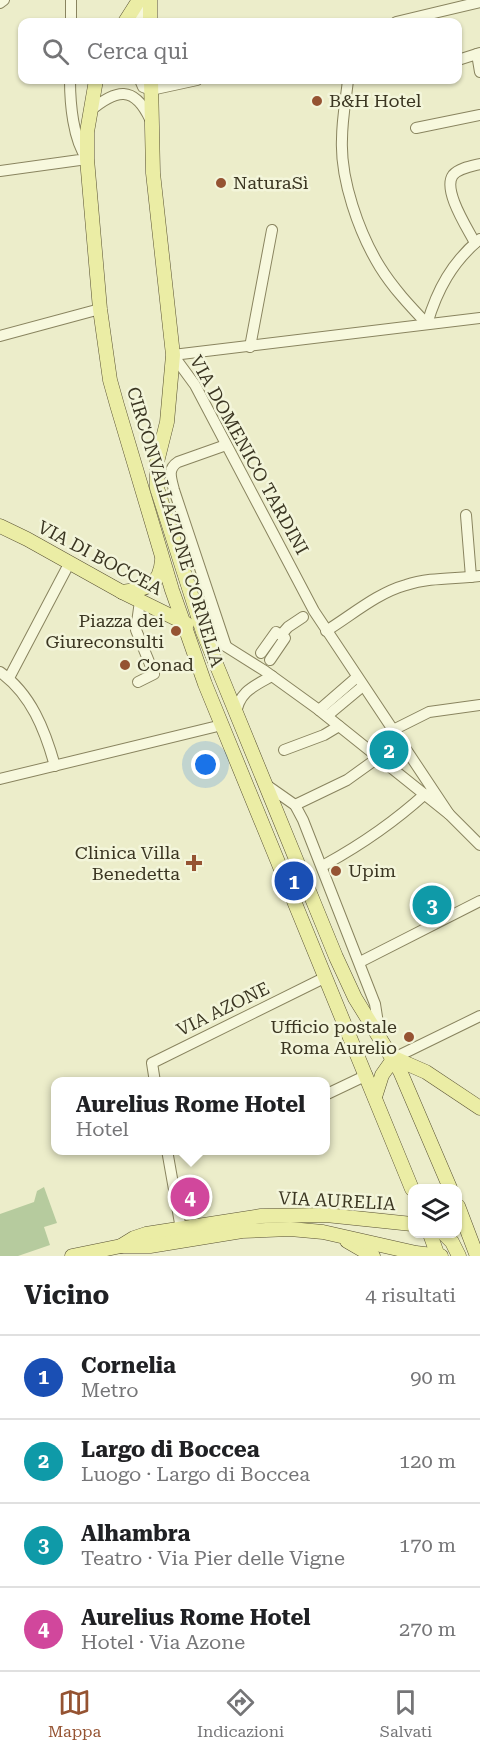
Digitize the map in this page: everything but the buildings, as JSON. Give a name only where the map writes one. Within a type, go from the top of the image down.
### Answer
[{"type":"main road","points":[[128,18],[139,0]]},
{"type":"main road","points":[[150,0],[150,18]]},
{"type":"main road","name":"CIRCONVALLAZIONE CORNELIA","points":[[95,84],[87,132],[87,159],[100,309],[114,397],[183,622],[222,725],[410,1184]]},
{"type":"main road","name":"VIA DOMENICO TARDINI","points":[[151,85],[153,173],[173,355]]},
{"type":"main road","name":"CIRCONVALLAZIONE CORNELIA","points":[[173,355],[170,403],[157,462],[157,484],[203,632],[345,978],[355,998],[394,1058],[448,1184]]},
{"type":"main road","name":"VIA DI BOCCEA","points":[[0,526],[183,622]]},
{"type":"main road","points":[[122,592],[152,584],[160,575],[162,558]]},
{"type":"main road","points":[[183,622],[203,632]]},
{"type":"main road","points":[[375,1097],[382,1075],[394,1058],[426,1072],[480,1108]]},
{"type":"main road","name":"VIA AURELIA","points":[[121,1246],[137,1237],[242,1218],[295,1215],[349,1216],[408,1223]]},
{"type":"main road","points":[[468,1228],[475,1255]]},
{"type":"main road","name":"VIA AURELIA","points":[[72,1256],[121,1246],[150,1246],[234,1232],[271,1229],[301,1229],[335,1234],[440,1256]]},
{"type":"main road","points":[[335,1234],[373,1256]]},
{"type":"main road","points":[[432,1238],[440,1256]]},
{"type":"main road","points":[[448,1238],[459,1256]]},
{"type":"street","points":[[0,3],[4,0]]},
{"type":"street","points":[[70,18],[71,0]]},
{"type":"street","points":[[139,0],[139,18]]},
{"type":"street","points":[[413,18],[480,2]]},
{"type":"street","points":[[462,59],[478,54],[480,72]]},
{"type":"street","name":"CIRCONVALLAZIONE CORNELIA","points":[[70,84],[71,106],[80,149],[87,159]]},
{"type":"street","points":[[348,84],[341,140],[345,173],[353,204],[379,266],[392,285],[427,324]]},
{"type":"street","points":[[90,111],[110,97],[126,94],[140,101],[152,122]]},
{"type":"street","points":[[416,128],[480,115]]},
{"type":"street","points":[[0,171],[87,159]]},
{"type":"street","points":[[427,324],[445,278],[478,241],[455,203],[451,182],[458,171],[480,165]]},
{"type":"street","points":[[250,347],[272,230]]},
{"type":"street","points":[[0,336],[100,309]]},
{"type":"street","points":[[173,355],[480,318]]},
{"type":"street","name":"VIA DOMENICO TARDINI","points":[[173,355],[195,385],[326,631],[449,814]]},
{"type":"street","name":"CIRCONVALLAZIONE CORNELIA","points":[[225,445],[178,462],[170,473],[226,646]]},
{"type":"street","points":[[326,631],[376,599],[400,587],[421,581],[475,576],[466,516]]},
{"type":"street","points":[[55,766],[38,717],[26,699],[4,675],[70,562]]},
{"type":"street","points":[[138,682],[154,674],[136,630],[140,601]]},
{"type":"street","points":[[281,635],[303,616]]},
{"type":"street","points":[[203,632],[272,676],[323,713],[449,814],[480,845]]},
{"type":"street","points":[[261,653],[276,632],[285,638],[270,660]]},
{"type":"street","points":[[236,715],[238,701],[243,693],[272,676]]},
{"type":"street","points":[[323,713],[360,681]]},
{"type":"street","points":[[393,730],[429,711],[480,705]]},
{"type":"street","points":[[0,779],[222,725]]},
{"type":"street","points":[[284,750],[324,735],[339,726]]},
{"type":"street","points":[[265,784],[295,805],[347,780],[379,757]]},
{"type":"street","points":[[326,864],[369,840],[399,818],[425,794]]},
{"type":"street","name":"CIRCONVALLAZIONE CORNELIA","points":[[295,805],[360,962],[377,1010],[380,1036]]},
{"type":"street","points":[[360,962],[480,901]]},
{"type":"street","name":"VIA AZONE","points":[[154,1077],[152,1063],[326,977]]},
{"type":"street","points":[[394,1058],[480,1016]]},
{"type":"street","points":[[330,1093],[367,1075]]},
{"type":"street","points":[[168,1155],[181,1228]]},
{"type":"green space","points":[[44,1187],[57,1223],[44,1227],[50,1245],[18,1256],[0,1256],[0,1214],[34,1202],[37,1191]]},
{"type":"place","name":"B&H Hotel","points":[[317,101]]},
{"type":"place","name":"NaturaSì","points":[[221,183]]},
{"type":"place","name":"Piazza dei Giureconsulti","points":[[176,631]]},
{"type":"place","name":"Conad","points":[[125,665]]},
{"type":"place","name":"Largo di Boccea","points":[[389,750]]},
{"type":"place","name":"Clinica Villa Benedetta","points":[[194,863]]},
{"type":"place","name":"Upim","points":[[336,871]]},
{"type":"place","name":"Cornelia","points":[[294,881]]},
{"type":"place","name":"Alhambra","points":[[432,905]]},
{"type":"place","name":"Ufficio postale Roma Aurelio","points":[[409,1037]]},
{"type":"place","name":"Aurelius Rome Hotel","points":[[190,1197]]}]
